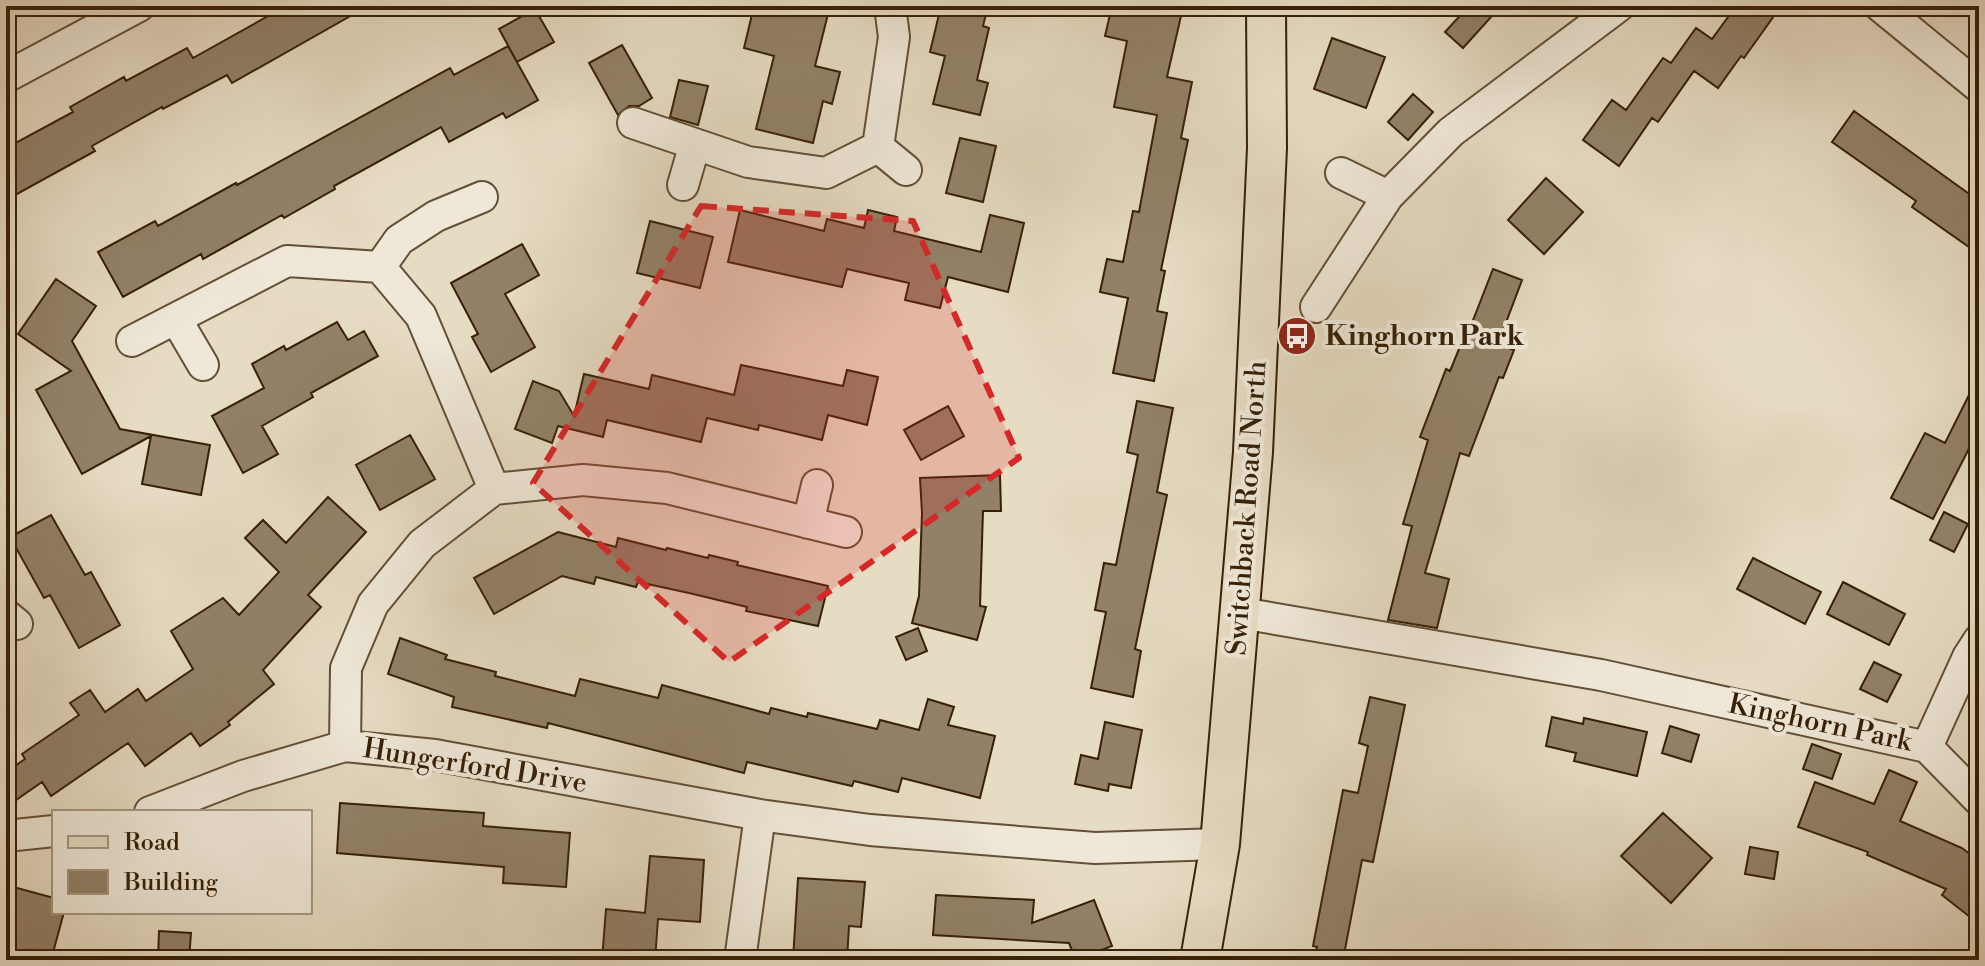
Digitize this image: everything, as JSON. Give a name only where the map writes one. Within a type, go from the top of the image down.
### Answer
[{"type":"main road","name":"Switchback Road North","points":[[1200,960],[1220,844],[1253,452],[1267,148],[1266,6]]},
{"type":"street","points":[[6,77],[139,6]]},
{"type":"street","points":[[878,147],[894,37],[890,6]]},
{"type":"street","points":[[1316,307],[1388,196],[1451,132],[1619,6]]},
{"type":"street","points":[[1880,6],[1979,87]]},
{"type":"street","points":[[633,123],[748,162],[826,173],[878,147]]},
{"type":"street","points":[[683,185],[695,144]]},
{"type":"street","points":[[878,147],[906,170]]},
{"type":"street","points":[[1341,173],[1388,196]]},
{"type":"street","points":[[380,267],[399,240],[436,216],[482,197]]},
{"type":"street","points":[[132,341],[287,261],[380,267],[421,316],[494,489]]},
{"type":"street","points":[[176,319],[203,365]]},
{"type":"street","points":[[345,746],[346,668],[373,604],[422,544],[494,489],[583,480],[667,488],[846,532]]},
{"type":"street","points":[[808,523],[817,485]]},
{"type":"street","name":"Kinghorn Park","points":[[1241,613],[1601,675],[1927,747],[1979,800]]},
{"type":"street","name":"Kinghorn Park","points":[[1927,747],[1968,657],[1979,640]]},
{"type":"street","name":"Hungerford Drive","points":[[155,810],[243,776],[345,746],[435,755],[760,815],[870,830],[1095,848],[1220,844]]},
{"type":"street","points":[[740,960],[760,815]]},
{"type":"street","points":[[6,836],[52,831]]},
{"type":"highlighted area","points":[[701,206],[913,221],[1019,458],[729,662],[533,483]]},
{"type":"building","points":[[286,6],[368,6],[232,83],[227,75],[162,107],[92,146],[95,151],[6,200],[6,148],[73,112],[70,107],[124,77],[126,81],[187,48],[193,58]]},
{"type":"building","points":[[754,6],[830,6],[815,66],[840,72],[832,104],[823,101],[813,143],[756,129],[774,56],[744,48]]},
{"type":"building","points":[[941,6],[988,6],[983,26],[989,28],[977,80],[988,83],[980,115],[933,104],[945,56],[930,52]]},
{"type":"building","points":[[1112,6],[1136,6],[1181,16],[1167,77],[1192,82],[1181,138],[1188,140],[1161,270],[1165,271],[1157,311],[1167,313],[1154,381],[1113,373],[1128,298],[1100,292],[1107,259],[1123,262],[1133,211],[1139,212],[1157,115],[1114,107],[1127,41],[1105,36]]},
{"type":"building","points":[[1469,6],[1501,6],[1463,48],[1445,32]]},
{"type":"building","points":[[1736,6],[1781,6],[1718,88],[1694,71],[1658,122],[1652,118],[1619,166],[1583,140],[1612,100],[1626,110],[1663,58],[1671,63],[1696,28],[1712,39]]},
{"type":"building","points":[[535,9],[554,42],[517,62],[499,29]]},
{"type":"building","points":[[1332,38],[1385,57],[1366,108],[1314,89]]},
{"type":"building","points":[[622,45],[652,98],[639,106],[629,106],[618,115],[589,63]]},
{"type":"building","points":[[508,46],[538,100],[506,118],[503,113],[449,142],[441,127],[334,186],[335,189],[284,218],[282,215],[203,259],[201,254],[123,297],[98,252],[155,221],[158,226],[237,185],[450,68],[454,75]]},
{"type":"building","points":[[679,80],[708,86],[698,125],[670,117]]},
{"type":"building","points":[[1413,94],[1433,112],[1408,140],[1388,122]]},
{"type":"building","points":[[1854,111],[1979,201],[1979,254],[1912,207],[1916,201],[1832,142]]},
{"type":"building","points":[[960,138],[996,146],[983,202],[946,193]]},
{"type":"building","points":[[1546,178],[1583,212],[1544,254],[1508,220]]},
{"type":"building","points":[[740,210],[824,231],[827,219],[864,228],[868,210],[897,217],[894,231],[981,252],[990,215],[1024,223],[1008,292],[948,277],[940,308],[905,300],[909,283],[847,269],[842,287],[728,262]]},
{"type":"building","points":[[650,221],[713,237],[700,288],[637,273]]},
{"type":"building","points":[[522,244],[539,275],[505,294],[535,347],[491,372],[472,337],[478,334],[451,283]]},
{"type":"building","points":[[1493,269],[1522,280],[1498,344],[1514,350],[1503,378],[1499,377],[1469,456],[1460,453],[1425,573],[1449,579],[1437,628],[1388,620],[1412,526],[1403,524],[1428,440],[1420,437],[1446,369],[1450,371],[1468,333]]},
{"type":"building","points":[[56,279],[96,306],[72,341],[120,429],[210,445],[201,495],[142,484],[151,436],[82,474],[36,390],[71,371],[18,334]]},
{"type":"building","points":[[337,322],[348,340],[364,331],[378,356],[311,393],[313,397],[262,426],[278,454],[243,473],[212,416],[264,388],[252,364],[284,346],[286,350]]},
{"type":"building","points":[[741,365],[843,386],[847,370],[878,377],[867,425],[828,415],[822,440],[759,425],[758,430],[707,418],[701,442],[607,420],[603,437],[558,426],[552,443],[515,429],[533,381],[559,391],[574,416],[584,374],[649,389],[652,375],[734,395]]},
{"type":"building","points":[[1979,375],[1979,429],[1933,519],[1891,498],[1925,433],[1945,443]]},
{"type":"building","points":[[1137,401],[1173,408],[1157,492],[1167,495],[1135,649],[1141,651],[1133,697],[1091,688],[1106,612],[1095,610],[1104,563],[1116,565],[1138,455],[1127,452]]},
{"type":"building","points":[[948,406],[964,436],[921,460],[904,430]]},
{"type":"building","points":[[410,435],[435,479],[380,510],[356,465]]},
{"type":"building","points":[[1000,475],[1001,511],[983,511],[980,606],[986,607],[977,640],[912,623],[919,596],[920,478]]},
{"type":"building","points":[[328,497],[366,532],[308,595],[321,607],[263,670],[274,684],[228,722],[230,725],[200,746],[191,733],[145,766],[128,743],[51,796],[42,782],[6,807],[6,772],[25,759],[22,754],[79,715],[70,703],[90,690],[105,712],[138,689],[146,701],[193,669],[171,631],[223,598],[239,615],[279,572],[245,538],[263,520],[286,543]]},
{"type":"building","points":[[1944,512],[1968,524],[1954,552],[1930,540]]},
{"type":"building","points":[[51,515],[85,575],[91,572],[120,625],[79,648],[50,595],[44,598],[10,537]]},
{"type":"building","points":[[558,532],[616,547],[618,538],[708,558],[709,555],[738,562],[737,565],[828,586],[818,626],[746,611],[747,607],[689,593],[638,582],[636,587],[596,577],[594,584],[562,576],[494,614],[474,578]]},
{"type":"building","points":[[1753,558],[1821,592],[1805,624],[1737,589]]},
{"type":"building","points":[[1843,582],[1905,614],[1889,645],[1827,614]]},
{"type":"building","points":[[918,628],[927,651],[906,660],[896,637]]},
{"type":"building","points":[[400,638],[447,655],[445,659],[496,672],[495,676],[575,696],[580,679],[658,698],[662,685],[769,714],[771,708],[877,729],[880,720],[919,730],[928,699],[954,707],[948,725],[995,736],[980,798],[902,778],[898,792],[854,781],[852,786],[747,762],[744,773],[548,723],[547,728],[452,707],[454,697],[388,674]]},
{"type":"building","points":[[1874,662],[1901,675],[1887,702],[1860,689]]},
{"type":"building","points":[[1370,697],[1405,705],[1373,862],[1362,860],[1343,960],[1314,960],[1317,947],[1313,946],[1343,790],[1358,793],[1368,746],[1359,743]]},
{"type":"building","points":[[1552,717],[1583,724],[1584,718],[1647,732],[1637,776],[1574,761],[1576,753],[1546,746]]},
{"type":"building","points":[[1105,722],[1142,730],[1131,788],[1109,784],[1108,791],[1075,784],[1081,755],[1098,759]]},
{"type":"building","points":[[1670,726],[1699,735],[1691,762],[1662,753]]},
{"type":"building","points":[[1812,744],[1841,754],[1832,779],[1803,769]]},
{"type":"building","points":[[1889,770],[1917,782],[1900,821],[1962,848],[1979,861],[1979,924],[1942,895],[1946,889],[1867,855],[1868,852],[1798,827],[1815,782],[1874,804]]},
{"type":"building","points":[[340,803],[484,813],[483,826],[570,833],[566,887],[503,883],[504,867],[337,853]]},
{"type":"building","points":[[1663,813],[1712,858],[1671,903],[1621,856]]},
{"type":"building","points":[[1750,847],[1778,852],[1774,879],[1745,874]]},
{"type":"building","points":[[650,856],[704,860],[700,922],[658,919],[655,960],[602,960],[606,909],[645,913]]},
{"type":"building","points":[[798,878],[865,882],[861,927],[849,926],[847,960],[793,960]]},
{"type":"building","points":[[6,885],[52,897],[52,914],[63,914],[51,960],[6,960]]},
{"type":"building","points":[[936,895],[1034,900],[1032,923],[1094,900],[1112,946],[1076,960],[1069,943],[933,935]]},
{"type":"building","points":[[159,931],[191,933],[189,960],[158,960]]},
{"type":"place","name":"Kinghorn Park","points":[[1297,336]]}]
